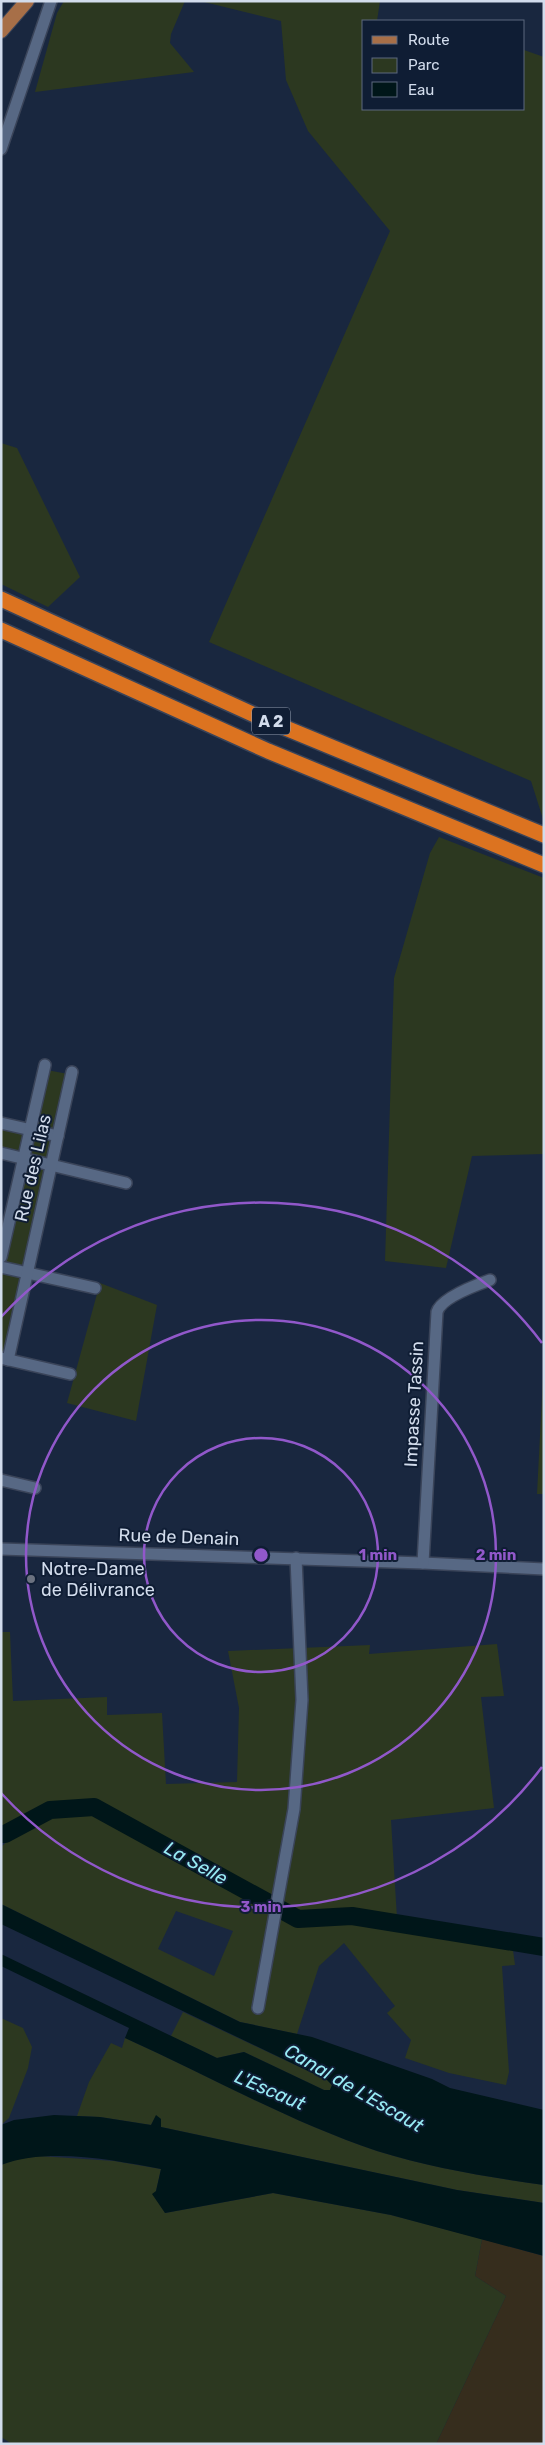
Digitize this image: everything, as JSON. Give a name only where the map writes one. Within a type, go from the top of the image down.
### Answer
[{"type":"highway","name":"A 2","points":[[1,599],[260,717],[544,835]]},
{"type":"highway","name":"A 2","points":[[1,630],[250,743],[544,865]]},
{"type":"main road","points":[[1,32],[27,1]]},
{"type":"street","points":[[1,149],[51,1]]},
{"type":"street","points":[[1,1257],[5,1225],[45,1065]]},
{"type":"street","name":"Rue des Lilas","points":[[4,1359],[27,1272],[72,1072]]},
{"type":"street","points":[[1,1123],[58,1136]]},
{"type":"street","points":[[1,1153],[126,1183]]},
{"type":"street","points":[[1,1267],[95,1288]]},
{"type":"street","name":"Impasse Tassin","points":[[423,1562],[437,1312],[440,1304],[490,1280]]},
{"type":"street","points":[[4,1359],[70,1374]]},
{"type":"street","points":[[1,1480],[36,1488]]},
{"type":"street","name":"Rue de Denain","points":[[1,1549],[423,1562],[544,1569]]},
{"type":"street","points":[[258,2008],[293,1820],[302,1712],[296,1558]]},
{"type":"shaded area","points":[[482,2239],[544,2256],[544,2444],[436,2444],[506,2296],[475,2276]]},
{"type":"green space","points":[[64,1],[185,1],[171,34],[170,43],[194,72],[35,92],[57,13]]},
{"type":"green space","points":[[200,1],[380,1],[377,20],[362,20],[362,110],[525,110],[525,50],[544,57],[544,822],[531,781],[209,642],[390,231],[308,131],[286,80],[281,21]]},
{"type":"green space","points":[[1,443],[17,448],[80,577],[48,607],[1,584]]},
{"type":"green space","points":[[439,837],[544,878],[544,1154],[472,1156],[446,1268],[385,1261],[394,978],[430,853]]},
{"type":"green space","points":[[47,1070],[68,1074],[56,1131],[36,1127]]},
{"type":"green space","points":[[1,1129],[25,1135],[21,1152],[1,1147]]},
{"type":"green space","points":[[41,1137],[49,1140],[52,1148],[49,1156],[41,1159],[33,1156],[30,1148],[33,1140]]},
{"type":"green space","points":[[27,1164],[46,1168],[25,1266],[6,1262]]},
{"type":"green space","points":[[2,1273],[22,1277],[4,1354],[1,1353]]},
{"type":"green space","points":[[100,1283],[157,1305],[136,1421],[67,1403]]},
{"type":"green space","points":[[544,1357],[544,1494],[537,1494]]},
{"type":"green space","points":[[1,1632],[10,1632],[13,1701],[107,1697],[107,1715],[162,1713],[166,1784],[237,1782],[239,1708],[228,1651],[370,1645],[369,1654],[497,1644],[504,1696],[481,1697],[494,1808],[391,1820],[397,1918],[511,1935],[515,1965],[502,1966],[509,2072],[506,2085],[449,2073],[405,2058],[411,2040],[387,2013],[395,2006],[344,1943],[319,1966],[297,2034],[240,2022],[1,1904],[1,1847],[11,1838],[1,1831]],"holes":[[[176,1911],[233,1931],[214,1976],[158,1949]]]},
{"type":"green space","points":[[183,2012],[327,2080],[332,2085],[330,2090],[324,2090],[244,2052],[217,2058],[171,2036]]},
{"type":"green space","points":[[1,2018],[23,2028],[32,2047],[28,2068],[9,2118],[1,2125]]},
{"type":"green space","points":[[125,2038],[281,2113],[377,2151],[439,2167],[544,2185],[544,2203],[457,2190],[161,2127],[161,2119],[156,2116],[151,2125],[100,2117],[77,2116],[89,2082],[111,2043],[122,2048]]},
{"type":"green space","points":[[39,2156],[114,2161],[161,2169],[156,2191],[165,2213],[273,2193],[391,2215],[482,2239],[475,2276],[506,2296],[436,2444],[12,2444],[1,2437],[1,2165],[17,2159]]},
{"type":"water","points":[[1,1904],[240,2022],[312,2037],[432,2079],[450,2088],[544,2110],[544,2185],[439,2167],[377,2151],[281,2113],[125,2038],[129,2028],[1,1966],[1,1954],[217,2058],[244,2052],[324,2090],[330,2090],[332,2085],[327,2080],[1,1924]]},
{"type":"water","points":[[54,2115],[100,2117],[151,2125],[156,2115],[161,2119],[161,2127],[457,2190],[544,2203],[544,2256],[391,2215],[273,2193],[165,2213],[152,2194],[156,2191],[161,2169],[122,2162],[60,2156],[19,2160],[1,2165],[1,2125],[14,2120]]},
{"type":"waterway","name":"La Selle","points":[[1,1834],[5,1834],[50,1810],[94,1807],[298,1919],[352,1916],[544,1947]]},
{"type":"place","name":"Notre-Dame de Délivrance","points":[[31,1579]]},
{"type":"water label","name":"Canal de L'Escaut","points":[[354,2088]]},
{"type":"water label","name":"L'Escaut","points":[[270,2090]]}]
